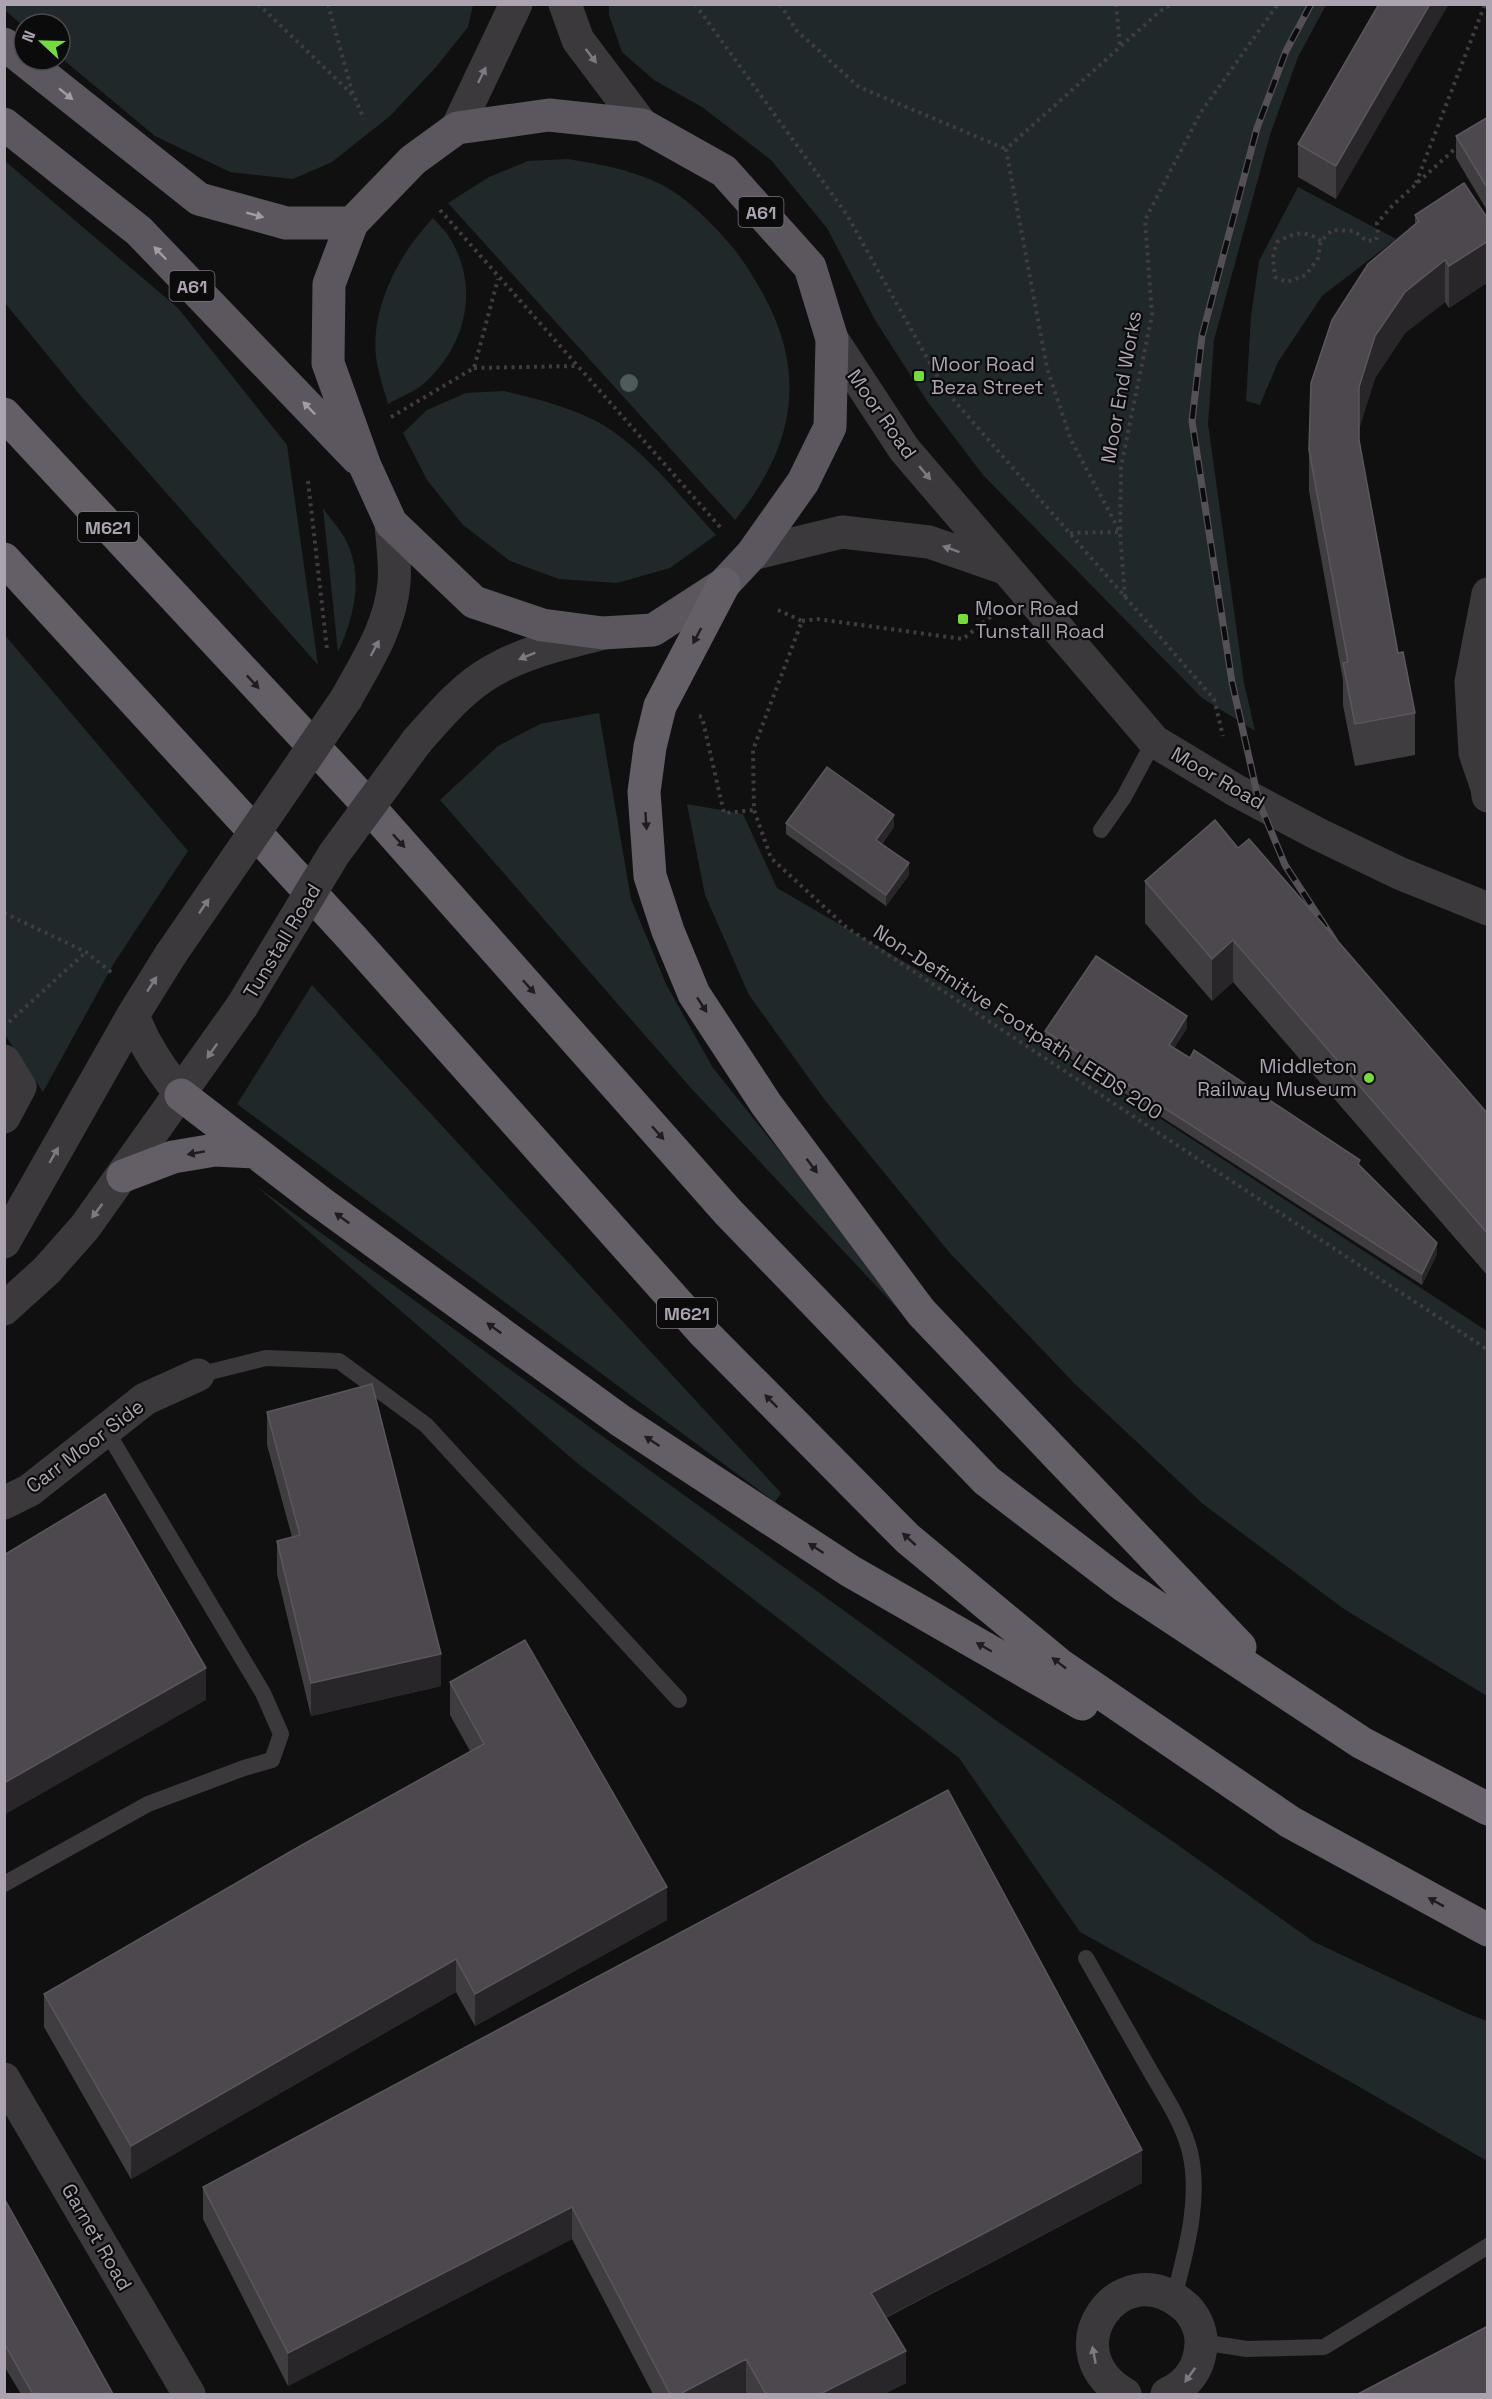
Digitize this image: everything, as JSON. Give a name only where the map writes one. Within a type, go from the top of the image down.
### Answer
[{"type":"highway","points":[[4,44],[199,199],[285,223],[352,224]]},
{"type":"highway","name":"A61","points":[[549,115],[642,125],[724,171],[810,267],[832,339],[830,427],[803,482],[752,554],[724,585],[653,630],[603,633],[542,625],[474,602],[391,523],[364,465],[328,363],[329,284],[352,224],[413,160],[457,128],[549,115]]},
{"type":"highway","name":"A61","points":[[4,124],[140,231],[364,465]]},
{"type":"highway","points":[[4,394],[213,640]]},
{"type":"highway","name":"M621","points":[[4,414],[356,792],[728,1212],[987,1481],[1123,1585],[1362,1743],[1488,1809]]},
{"type":"highway","name":"M621","points":[[4,559],[352,938],[704,1333],[907,1538],[1060,1665],[1290,1822],[1488,1930]]},
{"type":"highway","points":[[724,585],[660,706],[650,747],[644,792],[650,876],[668,931],[694,994],[766,1104],[921,1312],[1277,1687]]},
{"type":"highway","points":[[181,1095],[621,1421],[850,1571],[1290,1822]]},
{"type":"highway","points":[[123,1176],[173,1157],[215,1150],[255,1152]]},
{"type":"street","points":[[457,128],[516,4]]},
{"type":"street","points":[[565,4],[578,40],[642,125]]},
{"type":"street","name":"Moor Road","points":[[832,339],[904,449],[1154,741],[1235,790],[1318,834],[1399,873],[1488,909]]},
{"type":"street","points":[[4,1242],[133,1015],[171,954],[346,699],[382,634],[390,611],[395,582],[391,523]]},
{"type":"street","name":"Moor Road","points":[[752,554],[842,532],[929,542],[1015,580]]},
{"type":"street","points":[[1488,594],[1471,682],[1475,753],[1488,796]]},
{"type":"street","name":"Tunstall Road","points":[[4,1309],[47,1270],[85,1227],[123,1176],[242,1006],[334,854],[417,741],[451,702],[494,670],[545,649],[603,633]]},
{"type":"street","points":[[133,1015],[149,1052],[181,1095]]},
{"type":"street","points":[[4,1117],[12,1074]]},
{"type":"street","name":"Carr Moor Side","points":[[4,1503],[30,1490],[146,1399],[198,1375]]},
{"type":"street","name":"Garnet Road","points":[[4,2079],[189,2394]]},
{"type":"street","points":[[1114,2392],[1100,2373],[1093,2356],[1092,2338],[1097,2321],[1107,2306],[1122,2295],[1139,2290],[1156,2290],[1174,2297],[1188,2308],[1197,2324],[1202,2342],[1199,2360],[1192,2376],[1179,2389],[1167,2394]]},
{"type":"lane","points":[[1101,830],[1124,797],[1154,741]]},
{"type":"lane","points":[[198,1375],[266,1358],[339,1361],[426,1425],[678,1700]]},
{"type":"lane","points":[[4,1884],[148,1804],[244,1768],[272,1760],[281,1734],[263,1693],[106,1430]]},
{"type":"lane","points":[[1086,1958],[1179,2121],[1190,2151],[1193,2178],[1191,2212],[1185,2254],[1174,2297]]},
{"type":"lane","points":[[1202,2342],[1247,2349],[1324,2347],[1488,2246]]},
{"type":"path","points":[[258,4],[354,96]]},
{"type":"path","points":[[328,4],[354,96],[364,119]]},
{"type":"path","points":[[695,4],[846,215],[945,390],[1214,699],[1235,790]]},
{"type":"path","points":[[780,4],[797,31],[859,87],[1006,149]]},
{"type":"path","points":[[1116,4],[1120,46]]},
{"type":"path","points":[[1006,149],[1120,46],[1159,12],[1172,4]]},
{"type":"path","name":"Moor End Works","points":[[1125,597],[1120,531],[1121,467],[1152,315],[1145,220],[1201,112],[1278,4]]},
{"type":"path","points":[[1416,184],[1485,4]]},
{"type":"path","points":[[1321,241],[1310,233],[1295,233],[1277,242],[1273,257],[1275,277],[1287,282],[1306,275],[1318,258],[1321,241],[1332,230],[1354,231],[1367,241],[1376,240],[1377,223],[1464,141]]},
{"type":"path","points":[[1006,149],[1047,368],[1071,440],[1120,531],[1069,533]]},
{"type":"path","points":[[440,210],[498,279],[721,529]]},
{"type":"path","points":[[474,368],[498,279]]},
{"type":"path","points":[[391,417],[474,368],[578,366]]},
{"type":"path","points":[[308,481],[327,656]]},
{"type":"path","points":[[778,610],[802,621],[817,619],[963,639],[1015,580]]},
{"type":"path","name":"Non-Definitive Footpath LEEDS 200","points":[[802,621],[753,750],[754,810],[771,858],[846,927],[1488,1350]]},
{"type":"path","points":[[660,706],[702,717],[724,813],[754,810]]},
{"type":"path","points":[[4,913],[86,952],[120,980]]},
{"type":"path","points":[[4,1027],[86,952]]},
{"type":"shaded area","points":[[5,4],[473,5],[468,27],[436,67],[390,116],[332,162],[293,179],[230,172],[155,136],[72,67],[72,12],[12,12],[12,16],[5,10]]},
{"type":"shaded area","points":[[609,5],[1326,5],[1298,57],[1270,135],[1214,340],[1208,424],[1244,683],[1255,731],[1202,698],[983,475],[927,401],[875,320],[827,228],[771,160],[702,107],[654,80],[622,52],[609,15]]},
{"type":"shaded area","points":[[568,159],[624,170],[645,177],[676,193],[714,226],[739,255],[762,292],[777,323],[786,353],[789,382],[788,410],[781,438],[770,466],[755,493],[735,520],[448,203],[489,177],[528,161]]},
{"type":"shaded area","points":[[5,161],[178,308],[287,445],[318,665],[80,395],[5,303]]},
{"type":"shaded area","points":[[1298,187],[1396,239],[1322,296],[1278,362],[1260,405],[1246,401],[1251,316],[1259,261]]},
{"type":"shaded area","points":[[433,218],[449,237],[460,259],[465,279],[466,299],[463,319],[448,355],[436,371],[421,386],[388,404],[377,364],[375,344],[377,324],[388,285],[398,266],[408,249]]},
{"type":"shaded area","points":[[504,391],[570,410],[609,429],[626,441],[658,471],[716,535],[670,568],[617,583],[559,579],[510,561],[463,525],[427,480],[403,433],[427,410],[466,393]]},
{"type":"shaded area","points":[[323,508],[347,542],[355,574],[356,587],[352,614],[338,652]]},
{"type":"shaded area","points":[[4,634],[188,851],[114,963],[43,1092],[5,1035]]},
{"type":"shaded area","points":[[599,713],[631,899],[666,984],[713,1068],[937,1351],[690,1087],[440,800],[498,746],[540,724]]},
{"type":"shaded area","points":[[687,804],[743,814],[777,888],[1041,1041],[1487,1331],[1487,1696],[1344,1609],[1203,1504],[1075,1384],[949,1252],[824,1099],[749,995],[705,895]]},
{"type":"shaded area","points":[[312,985],[781,1493],[775,1502],[237,1104]]},
{"type":"shaded area","points":[[256,1186],[1001,1724],[1314,1942],[1487,2021],[1487,2161],[1351,2082],[1080,1932],[959,1758],[576,1462]]},
{"type":"building","points":[[1379,4],[1430,4],[1336,166],[1298,144]]},
{"type":"building","points":[[1488,117],[1488,189],[1456,136]]},
{"type":"building","points":[[1464,183],[1488,219],[1488,241],[1449,266],[1445,260],[1405,292],[1375,336],[1359,387],[1359,440],[1398,653],[1403,652],[1415,713],[1355,724],[1343,663],[1348,662],[1309,450],[1311,383],[1332,320],[1368,264],[1419,221],[1415,215]]},
{"type":"building","points":[[827,767],[894,815],[876,840],[909,863],[886,895],[786,823]]},
{"type":"building","name":"Middleton Railway Museum","points":[[1215,820],[1238,848],[1249,839],[1488,1114],[1488,1234],[1233,940],[1212,959],[1145,881]]},
{"type":"building","points":[[1096,956],[1187,1016],[1169,1045],[1190,1058],[1194,1050],[1360,1160],[1358,1164],[1437,1243],[1422,1274],[1045,1031]]},
{"type":"building","points":[[372,1384],[441,1654],[311,1683],[277,1541],[300,1535],[267,1412]]},
{"type":"building","points":[[105,1494],[206,1668],[4,1783],[4,1555]]},
{"type":"building","points":[[525,1640],[667,1887],[475,1994],[456,1959],[131,2146],[44,1994],[302,1845],[484,1744],[450,1682]]},
{"type":"building","points":[[948,1790],[1142,2150],[871,2293],[906,2351],[820,2394],[766,2394],[746,2359],[680,2394],[670,2394],[572,2207],[288,2353],[203,2187]]},
{"type":"building","points":[[4,2198],[113,2394],[33,2394],[4,2343]]},
{"type":"building","points":[[1488,2326],[1488,2394],[1358,2394]]},
{"type":"railway","points":[[1311,4],[1286,51],[1257,128],[1202,336],[1192,421],[1232,682],[1259,802],[1285,865],[1334,940]]},
{"type":"place","name":"Moor Road Beza Street","points":[[919,376]]},
{"type":"place","name":"Moor Road Tunstall Road","points":[[963,619]]},
{"type":"place","name":"Middleton Railway Museum","points":[[1369,1078]]}]
